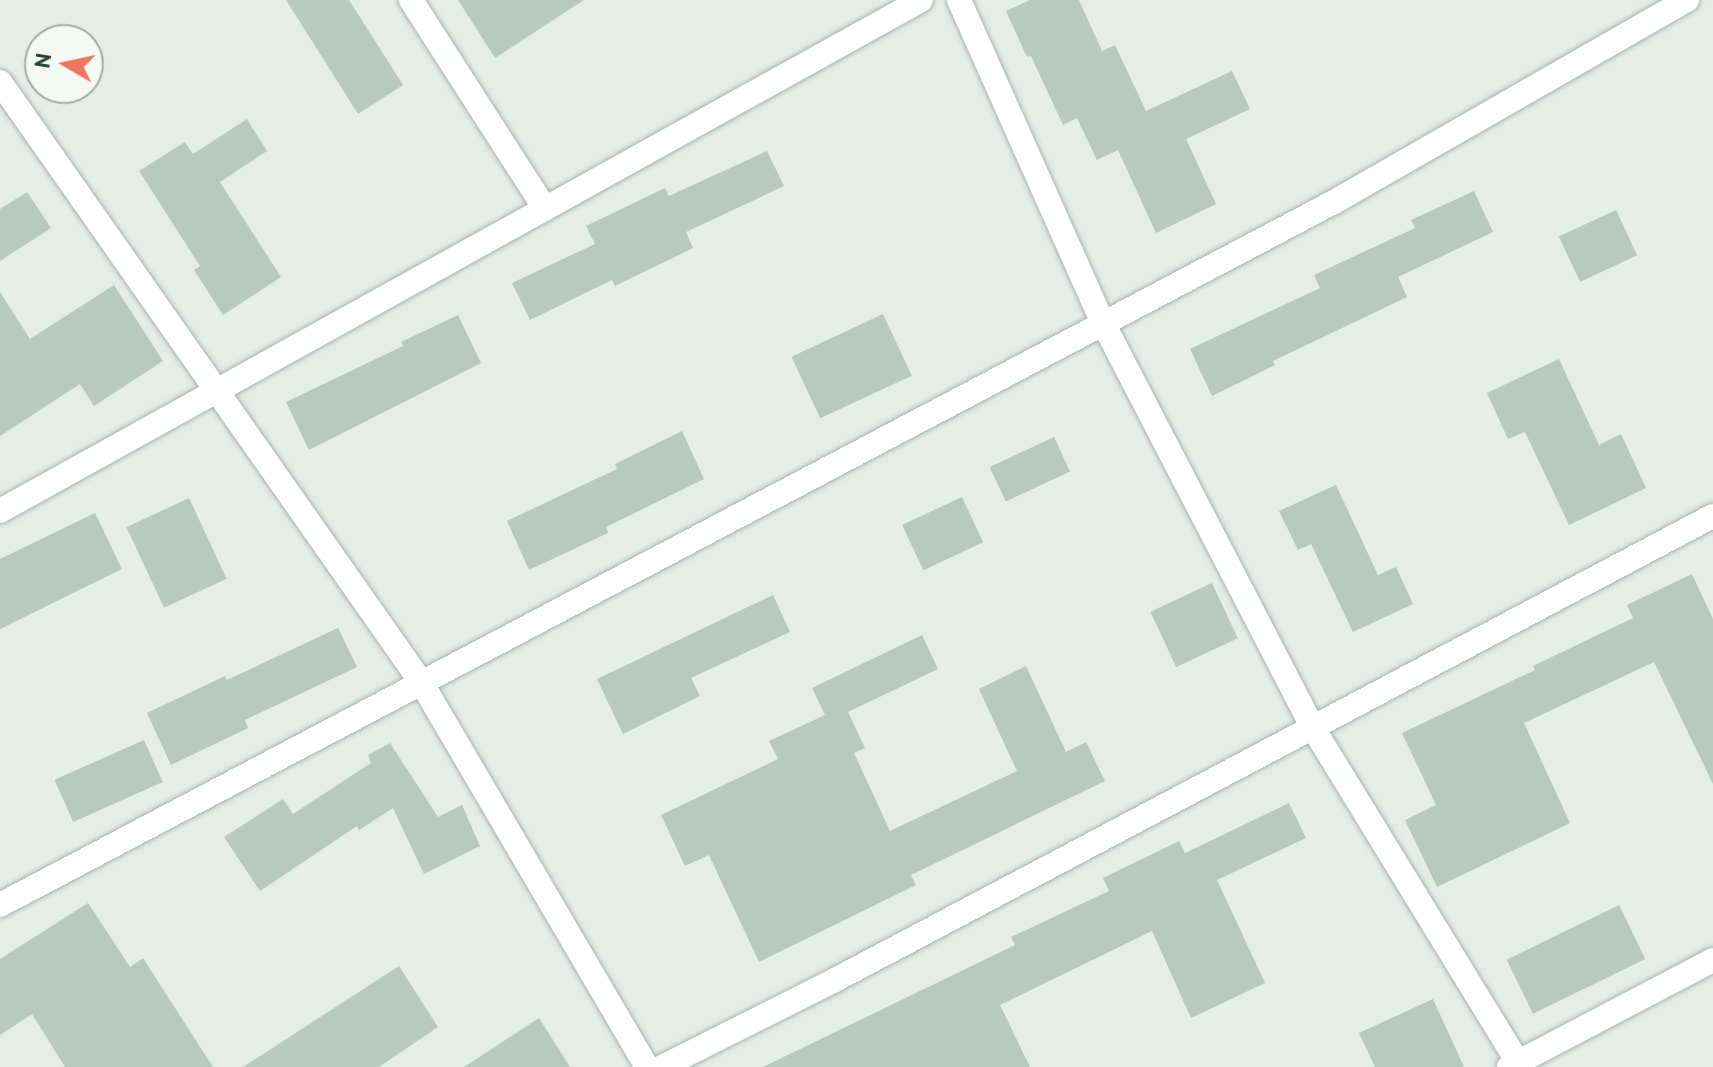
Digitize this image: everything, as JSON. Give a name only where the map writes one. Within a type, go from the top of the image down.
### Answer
[{"type":"street","points":[[411,0],[545,209]]},
{"type":"street","points":[[0,511],[921,0]]},
{"type":"street","points":[[959,0],[1103,323],[1313,728],[1516,1066],[1713,960]]},
{"type":"street","points":[[0,905],[1334,202],[1687,0]]},
{"type":"street","points":[[0,82],[421,682],[647,1067]]},
{"type":"street","points":[[662,1067],[1713,516]]},
{"type":"building","points":[[286,0],[349,0],[403,85],[358,114]]},
{"type":"building","points":[[458,0],[584,0],[495,58]]},
{"type":"building","points":[[1030,0],[1079,0],[1102,51],[1115,45],[1146,111],[1232,71],[1250,109],[1186,139],[1216,204],[1156,233],[1118,150],[1097,160],[1077,118],[1063,125],[1006,11]]},
{"type":"building","points":[[247,119],[267,151],[220,182],[281,277],[223,315],[194,270],[200,266],[139,171],[185,142],[193,154]]},
{"type":"building","points":[[767,151],[784,186],[686,232],[693,248],[615,286],[612,280],[530,320],[512,283],[595,244],[586,226],[665,188],[669,196]]},
{"type":"building","points":[[1474,191],[1493,232],[1398,277],[1407,297],[1273,361],[1275,365],[1212,396],[1190,349],[1320,288],[1314,275],[1415,228],[1411,220]]},
{"type":"building","points":[[27,192],[51,228],[0,261],[0,209]]},
{"type":"building","points":[[1616,210],[1637,255],[1580,282],[1559,237]]},
{"type":"building","points":[[114,285],[163,361],[94,406],[80,384],[0,436],[0,292],[30,339]]},
{"type":"building","points":[[883,314],[912,376],[820,418],[791,357]]},
{"type":"building","points":[[458,315],[481,363],[309,450],[286,402],[403,346],[401,342]]},
{"type":"building","points":[[1559,359],[1599,445],[1621,434],[1646,488],[1569,525],[1525,432],[1508,439],[1487,393]]},
{"type":"building","points":[[682,431],[704,479],[606,527],[608,533],[529,570],[507,521],[617,469],[615,464]]},
{"type":"building","points":[[1054,437],[1070,471],[1006,501],[990,467]]},
{"type":"building","points":[[1336,485],[1378,575],[1396,567],[1413,604],[1353,632],[1311,544],[1298,550],[1279,511]]},
{"type":"building","points":[[962,497],[983,542],[923,570],[902,525]]},
{"type":"building","points":[[189,498],[227,579],[164,608],[126,527]]},
{"type":"building","points":[[95,513],[122,569],[0,629],[0,559]]},
{"type":"building","points":[[1692,574],[1713,619],[1713,784],[1654,662],[1524,723],[1570,823],[1437,887],[1405,820],[1436,805],[1402,733],[1535,670],[1533,666],[1633,618],[1627,605]]},
{"type":"building","points":[[1212,583],[1238,638],[1176,667],[1150,612]]},
{"type":"building","points":[[773,595],[790,632],[691,678],[700,696],[623,734],[597,679]]},
{"type":"building","points":[[338,628],[357,667],[245,720],[248,728],[171,765],[147,713]]},
{"type":"building","points":[[922,635],[938,669],[848,712],[865,748],[854,753],[890,831],[1017,771],[979,689],[1026,666],[1066,752],[1086,742],[1105,781],[911,875],[916,885],[759,962],[709,855],[685,866],[661,815],[778,759],[769,741],[825,715],[812,688]]},
{"type":"building","points":[[144,740],[163,782],[73,822],[54,780]]},
{"type":"building","points":[[390,743],[438,817],[462,805],[480,846],[424,874],[393,808],[359,830],[357,826],[260,891],[224,837],[283,799],[293,814],[371,763],[368,755]]},
{"type":"building","points":[[1289,803],[1306,838],[1217,880],[1265,983],[1191,1018],[1152,931],[1000,1005],[1030,1067],[763,1067],[1015,945],[1011,937],[1109,891],[1103,878],[1179,841],[1185,853]]},
{"type":"building","points":[[88,903],[130,967],[143,958],[213,1067],[65,1067],[32,1014],[0,1035],[0,959]]},
{"type":"building","points":[[1619,905],[1645,959],[1533,1014],[1507,960]]},
{"type":"building","points":[[399,966],[438,1027],[379,1067],[243,1067]]},
{"type":"building","points":[[1433,999],[1464,1067],[1375,1067],[1359,1033]]},
{"type":"building","points":[[539,1018],[570,1067],[464,1067]]}]
